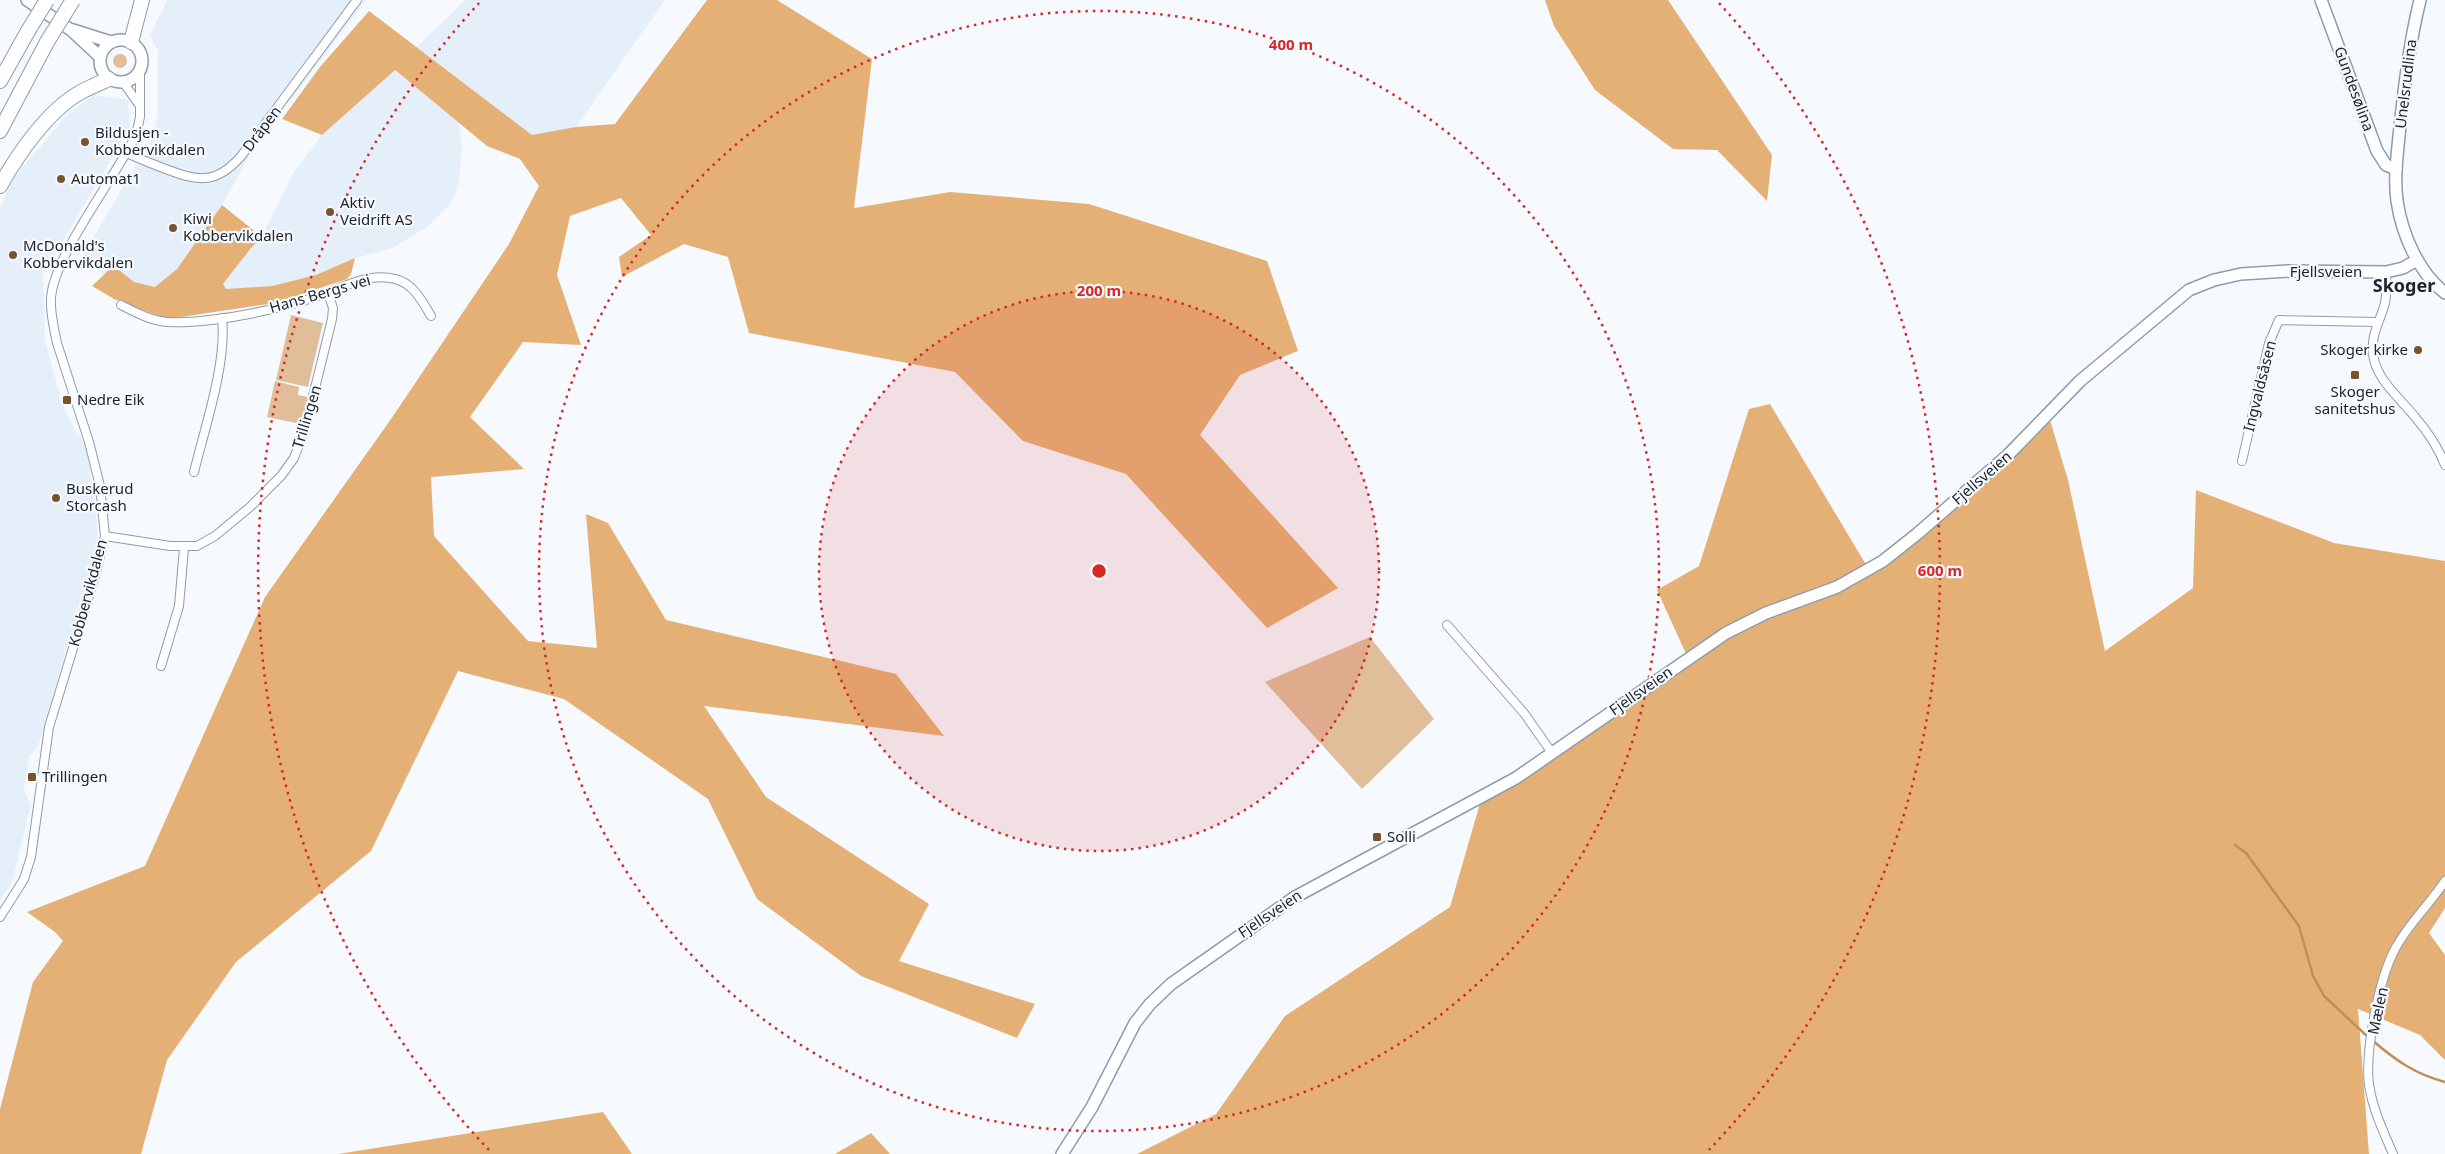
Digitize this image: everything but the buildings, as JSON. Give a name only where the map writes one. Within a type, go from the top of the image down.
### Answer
[{"type":"highway","points":[[0,81],[47,0]]},
{"type":"highway","points":[[0,132],[47,42],[73,0]]},
{"type":"highway","points":[[131,42],[142,0]]},
{"type":"highway","points":[[0,186],[28,143],[52,116],[79,93],[109,79]]},
{"type":"main road","points":[[27,0],[71,30],[100,57]]},
{"type":"main road","name":"Gundesølina","points":[[2321,0],[2377,151],[2386,165],[2396,170]]},
{"type":"main road","name":"Unelsrudlina","points":[[2420,0],[2407,65],[2396,170],[2398,208],[2417,260],[2429,279],[2445,293]]},
{"type":"main road","points":[[71,30],[111,42]]},
{"type":"main road","points":[[121,39],[131,42],[142,54],[140,71],[133,79],[123,82],[109,79],[102,72],[100,57],[102,50],[111,42],[121,39]]},
{"type":"main road","name":"Fjellsveien","points":[[1062,1154],[1092,1107],[1135,1023],[1150,1004],[1171,984],[1294,896],[1516,778],[1726,633],[1766,614],[1837,587],[1883,561],[2008,455],[2080,382],[2189,290],[2214,280],[2241,274],[2288,271],[2386,272],[2403,268],[2417,260]]},
{"type":"street","name":"Dråpen","points":[[127,153],[190,178],[212,178],[224,173],[248,148],[357,0]]},
{"type":"street","name":"Kobbervikdalen","points":[[0,917],[24,879],[31,857],[49,727],[95,576],[104,536],[100,486],[89,442],[57,343],[53,327],[51,296],[64,258],[136,135],[140,117],[140,71]]},
{"type":"street","points":[[123,82],[140,106]]},
{"type":"street","points":[[2386,272],[2386,300],[2376,322],[2374,356],[2381,376],[2428,433],[2445,465]]},
{"type":"street","name":"Hans Bergs vei","points":[[121,306],[147,317],[166,322],[222,318],[301,302],[369,278],[394,278],[412,288],[430,316]]},
{"type":"street","name":"Trillingen","points":[[104,536],[184,548],[197,546],[204,543],[237,518],[281,476],[294,458],[305,429],[330,330],[332,308],[328,292]]},
{"type":"street","points":[[194,472],[218,369],[224,333],[222,318]]},
{"type":"street","name":"Ingvaldsåsen","points":[[2242,461],[2269,343],[2279,320],[2376,322]]},
{"type":"street","points":[[161,666],[179,606],[184,548]]},
{"type":"street","points":[[1447,625],[1524,712],[1552,753]]},
{"type":"street","name":"Mælen","points":[[2393,1154],[2373,1104],[2370,1090],[2369,1056],[2373,1033],[2385,977],[2395,949],[2445,882]]},
{"type":"shaded area","points":[[167,0],[366,0],[252,151],[222,205],[177,269],[155,287],[134,282],[119,270],[109,270],[104,275],[81,259],[132,171],[148,149],[154,134],[158,114],[158,51],[150,35]]},
{"type":"shaded area","points":[[465,0],[665,0],[576,127],[533,136],[417,47]]},
{"type":"shaded area","points":[[707,0],[777,0],[872,59],[854,208],[950,192],[1089,204],[1267,261],[1298,351],[1240,375],[1200,435],[1338,588],[1267,628],[1126,474],[1023,441],[955,372],[749,333],[728,257],[684,244],[622,277],[619,257],[651,235],[621,198],[570,216],[557,275],[581,345],[523,342],[470,417],[524,469],[431,477],[434,536],[528,641],[597,648],[586,514],[608,523],[666,620],[896,674],[944,736],[704,706],[766,797],[929,904],[899,961],[1035,1004],[1017,1038],[861,976],[757,899],[708,799],[564,699],[458,671],[371,851],[236,962],[167,1060],[141,1154],[0,1154],[0,1109],[33,982],[63,941],[55,932],[27,912],[145,866],[265,597],[391,419],[509,244],[539,186],[520,159],[487,146],[395,70],[322,135],[282,119],[320,67],[369,11],[532,135],[576,127],[615,124]]},
{"type":"shaded area","points":[[1545,0],[1668,0],[1772,155],[1767,201],[1717,150],[1673,149],[1595,90],[1554,26]]},
{"type":"shaded area","points":[[117,54],[123,54],[127,61],[123,68],[117,68],[113,64],[113,58]]},
{"type":"shaded area","points":[[394,70],[459,123],[462,144],[459,181],[451,203],[428,226],[393,248],[355,258],[316,275],[272,286],[226,289],[223,284],[262,237],[292,175],[322,135]]},
{"type":"shaded area","points":[[94,95],[128,100],[130,127],[43,275],[45,340],[61,400],[77,435],[81,436],[88,456],[97,524],[97,544],[38,746],[29,756],[24,790],[31,805],[12,883],[0,900],[0,207],[14,177],[70,112]]},
{"type":"shaded area","points":[[222,205],[262,237],[223,284],[226,289],[272,286],[316,275],[355,258],[351,274],[347,279],[275,303],[167,319],[114,299],[92,286],[109,270],[119,270],[134,282],[155,287],[177,269]]},
{"type":"shaded area","points":[[291,315],[323,323],[308,387],[276,380]]},
{"type":"shaded area","points":[[275,381],[299,387],[298,395],[308,397],[301,424],[267,417]]},
{"type":"shaded area","points":[[1770,404],[1871,573],[2050,420],[2068,480],[2105,651],[2193,588],[2196,490],[2334,543],[2445,561],[2445,908],[2429,933],[2445,955],[2445,1060],[2420,1035],[2358,1009],[2369,1154],[1137,1154],[1216,1114],[1285,1016],[1450,907],[1483,793],[1578,736],[1687,656],[1657,590],[1699,566],[1749,409]],"holes":[[[1857,579],[1827,596],[1782,614]]]},
{"type":"shaded area","points":[[1370,637],[1434,719],[1362,789],[1265,682]]},
{"type":"shaded area","points":[[603,1112],[632,1154],[338,1154]]},
{"type":"shaded area","points":[[871,1133],[890,1154],[835,1154]]},
{"type":"waterway","points":[[2235,845],[2246,853],[2299,926],[2313,976],[2324,996],[2368,1037]]},
{"type":"waterway","points":[[2372,1040],[2406,1066],[2445,1082]]},
{"type":"place","name":"Bildusjen - Kobbervikdalen","points":[[85,142]]},
{"type":"place","name":"Automat1","points":[[61,179]]},
{"type":"place","name":"Aktiv Veidrift AS","points":[[330,212]]},
{"type":"place","name":"Kiwi Kobbervikdalen","points":[[173,228]]},
{"type":"place","name":"McDonald's Kobbervikdalen","points":[[13,255]]},
{"type":"place","name":"Skoger kirke","points":[[2418,350]]},
{"type":"place","name":"Skoger sanitetshus","points":[[2355,375]]},
{"type":"place","name":"Nedre Eik","points":[[67,400]]},
{"type":"place","name":"Buskerud Storcash","points":[[56,498]]},
{"type":"place","name":"Trillingen","points":[[32,777]]},
{"type":"place","name":"Solli","points":[[1377,837]]},
{"type":"district","name":"Skoger","points":[[2404,286]]}]
